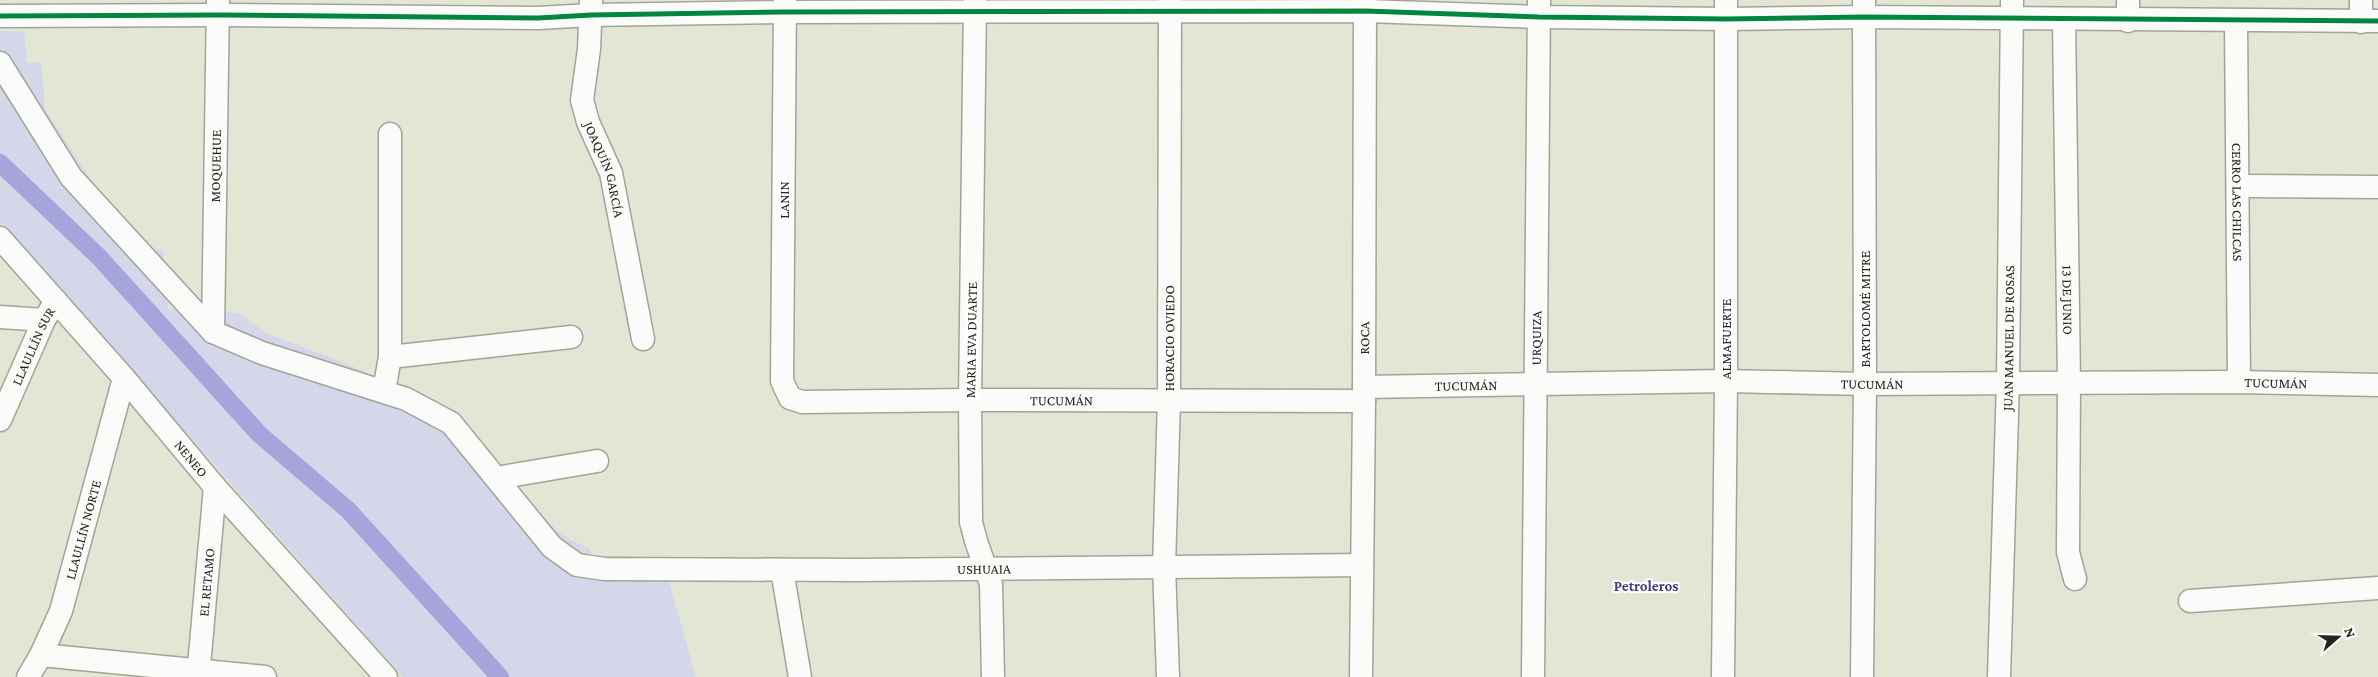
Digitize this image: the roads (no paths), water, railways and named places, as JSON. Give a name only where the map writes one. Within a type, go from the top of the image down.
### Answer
[{"type":"street","points":[[0,16],[218,7],[397,8],[538,18],[591,8],[785,6],[1365,6],[1726,10],[1864,8],[2012,9],[2064,20],[2128,10],[2236,21],[2367,14]]},
{"type":"street","name":"LANIN","points":[[785,6],[782,381],[790,398]]},
{"type":"street","name":"MARIA EVA DUARTE","points":[[975,6],[970,400],[971,522],[991,584],[993,677]]},
{"type":"street","name":"HORACIO OVIEDO","points":[[1168,677],[1164,567],[1169,400],[1170,6]]},
{"type":"street","name":"ROCA","points":[[1361,677],[1365,6]]},
{"type":"street","name":"MOQUEHUE","points":[[213,332],[218,7]]},
{"type":"street","name":"JOAQUÍN GARCÍA","points":[[591,8],[582,100],[588,122],[611,174],[643,339]]},
{"type":"street","name":"BARTOLOMÉ MITRE","points":[[1862,677],[1865,384],[1864,8]]},
{"type":"street","name":"URQUIZA","points":[[1533,677],[1539,9]]},
{"type":"street","name":"JUAN MANUEL DE ROSAS","points":[[1999,677],[2008,382],[2012,9]]},
{"type":"street","name":"ALMAFUERTE","points":[[1723,677],[1726,381],[1726,10]]},
{"type":"street","name":"13 DE JUNIO","points":[[2064,20],[2069,383],[2068,552],[2075,579]]},
{"type":"street","name":"CERRO LAS CHILCAS","points":[[2236,21],[2240,382]]},
{"type":"street","points":[[0,63],[71,177],[213,332]]},
{"type":"street","points":[[384,391],[390,357],[390,134]]},
{"type":"street","points":[[2238,186],[2378,187]]},
{"type":"street","name":"NENEO","points":[[0,238],[50,310],[124,378],[215,487],[386,677]]},
{"type":"street","points":[[0,317],[50,310]]},
{"type":"street","name":"LLAULLÍN SUR","points":[[0,420],[50,310]]},
{"type":"street","name":"USHUAIA","points":[[213,332],[262,353],[406,399],[451,422],[552,547],[578,565],[606,569],[782,570],[1362,565]]},
{"type":"street","points":[[390,357],[572,337]]},
{"type":"street","name":"LLAULLÍN NORTE","points":[[28,677],[41,655],[61,610],[124,378]]},
{"type":"street","name":"TUCUMÁN","points":[[790,398],[802,402],[1169,400],[1364,394],[1537,384],[1726,381],[1865,384],[2240,382],[2378,385]]},
{"type":"street","points":[[496,478],[597,461]]},
{"type":"street","name":"EL RETAMO","points":[[198,674],[215,487]]},
{"type":"street","points":[[782,570],[800,677]]},
{"type":"street","points":[[2190,601],[2378,588]]},
{"type":"street","points":[[41,655],[198,674],[265,677]]},
{"type":"waterway","points":[[0,163],[99,257],[259,434],[348,510],[500,677]]},
{"type":"district","name":"Petroleros","points":[[1646,586]]}]
